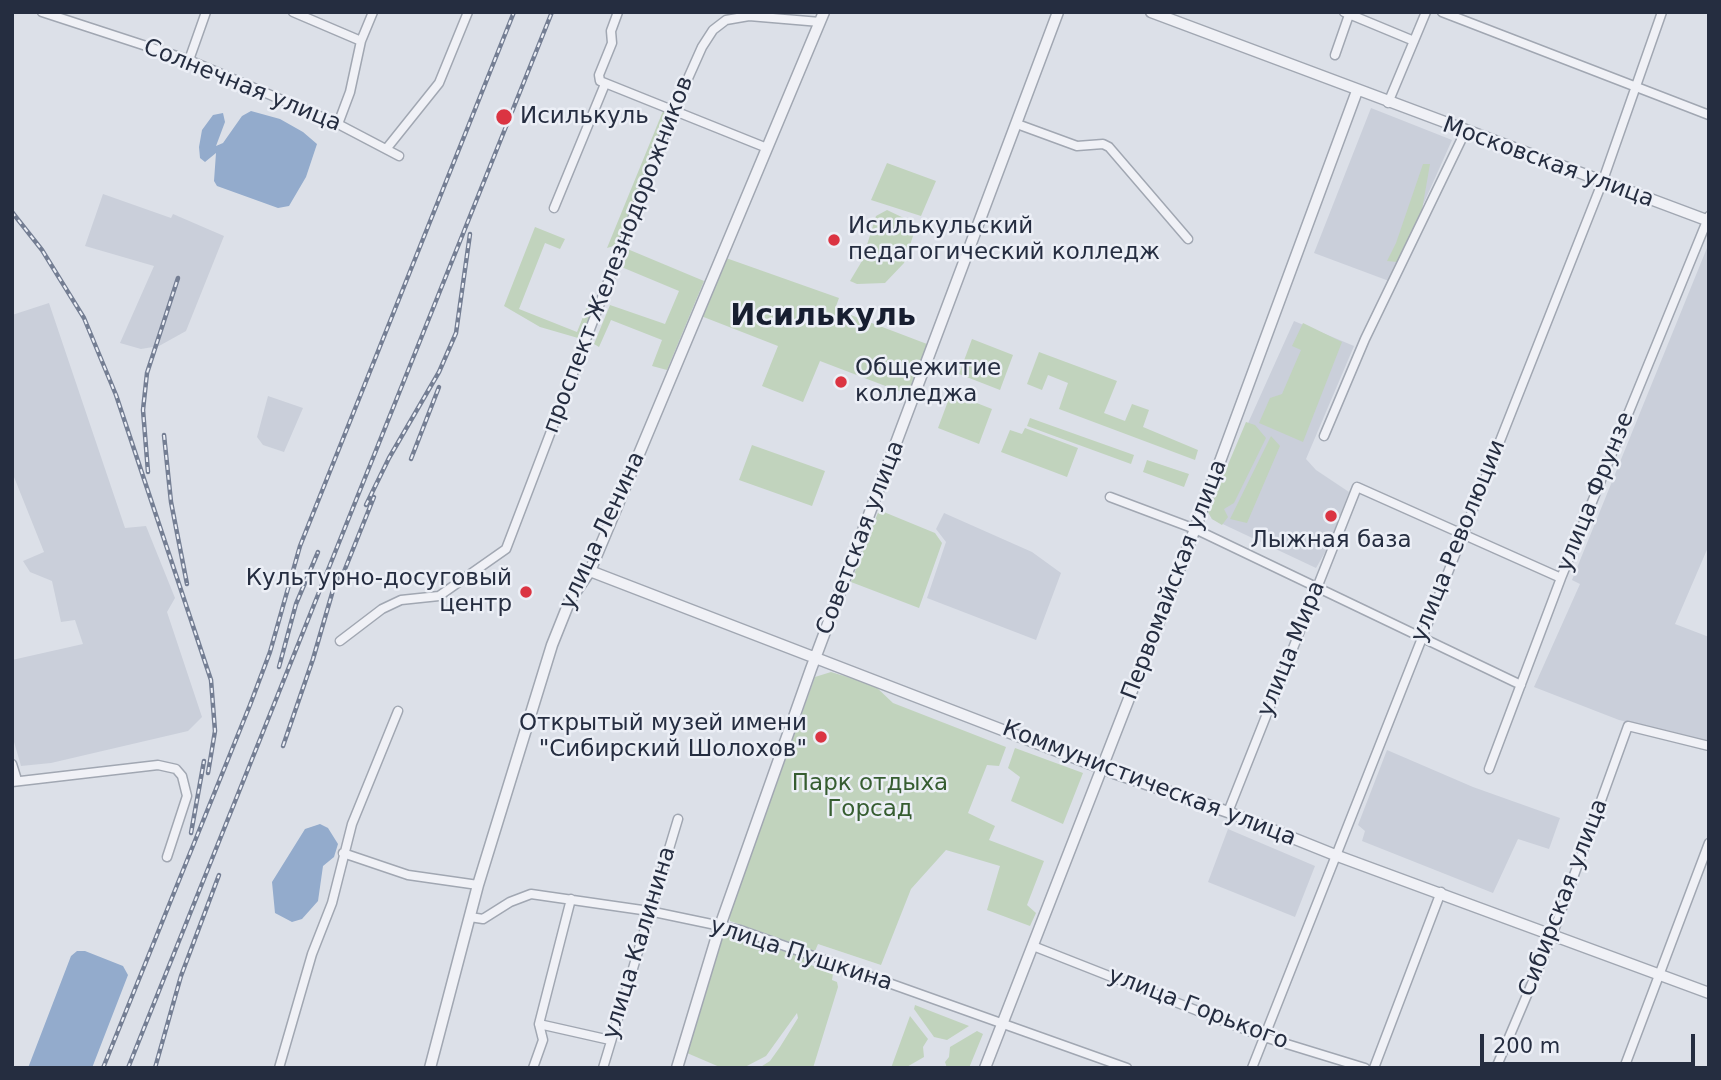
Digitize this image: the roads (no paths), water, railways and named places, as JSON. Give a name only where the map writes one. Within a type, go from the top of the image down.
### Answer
[{"type":"street","name":"Солнечная улица","points":[[41,12],[189,60],[338,124],[398,156]]},
{"type":"street","points":[[189,60],[206,12]]},
{"type":"street","points":[[293,12],[361,41]]},
{"type":"street","points":[[338,124],[350,92],[361,41],[373,12]]},
{"type":"street","points":[[387,148],[439,83],[468,12]]},
{"type":"street","points":[[554,208],[602,82],[599,75],[612,43],[611,31],[618,12]]},
{"type":"street","name":"Советская улица","points":[[677,1068],[720,926],[816,656],[1058,12]]},
{"type":"street","name":"Московская улица","points":[[1151,12],[1602,183],[1708,219]]},
{"type":"street","points":[[1388,103],[1426,12]]},
{"type":"street","points":[[1442,12],[1709,114]]},
{"type":"street","name":"улица Революции","points":[[1252,1068],[1602,183],[1662,12]]},
{"type":"street","points":[[1335,54],[1348,13],[1415,41]]},
{"type":"street","name":"проспект Железнодорожников","points":[[340,641],[382,608],[401,600],[439,596],[498,557],[512,537],[674,111],[702,47],[713,30],[726,20],[766,15],[822,17]]},
{"type":"street","name":"улица Ленина","points":[[430,1068],[478,885],[552,645],[570,600],[590,571],[822,17]]},
{"type":"street","points":[[602,82],[767,148]]},
{"type":"street","name":"Первомайская улица","points":[[985,1068],[1195,529],[1357,90]]},
{"type":"street","points":[[1017,124],[1077,146],[1103,144],[1109,147],[1188,239]]},
{"type":"street","points":[[1324,436],[1365,340],[1465,132]]},
{"type":"street","name":"улица Фрунзе","points":[[1489,769],[1561,578],[1708,219]]},
{"type":"street","name":"улица Мира","points":[[1228,811],[1357,487],[1461,534]]},
{"type":"street","points":[[1110,497],[1195,529],[1521,685]]},
{"type":"street","points":[[1461,534],[1561,578]]},
{"type":"street","name":"Коммунистическая улица","points":[[590,571],[1104,768],[1228,811],[1335,855],[1709,993]]},
{"type":"street","points":[[279,1068],[312,954],[332,904],[343,853],[398,711]]},
{"type":"street","name":"Сибирская улица","points":[[1496,1068],[1552,936],[1628,726],[1709,746]]},
{"type":"street","points":[[12,764],[15,781],[158,765],[176,769],[182,776],[187,796],[167,857]]},
{"type":"street","name":"улица Калинина","points":[[603,1068],[678,819]]},
{"type":"street","points":[[1624,1068],[1709,843]]},
{"type":"street","points":[[343,853],[408,875],[478,885]]},
{"type":"street","points":[[1374,1068],[1441,892]]},
{"type":"street","name":"улица Пушкина","points":[[470,917],[482,919],[510,902],[531,894],[649,911],[720,926],[789,947],[1127,1068]]},
{"type":"street","points":[[533,1068],[543,1040],[539,1024],[571,899]]},
{"type":"street","name":"улица Горького","points":[[1033,946],[1264,1037],[1365,1068]]},
{"type":"street","points":[[539,1024],[610,1040]]},
{"type":"water","points":[[251,111],[280,119],[303,132],[317,144],[306,177],[289,206],[278,208],[217,186],[214,181],[216,153],[205,162],[200,158],[202,130],[213,115],[223,113],[225,122],[216,146],[223,143],[242,116]]},
{"type":"water","points":[[320,824],[328,828],[338,844],[334,857],[323,866],[318,901],[302,919],[292,922],[275,913],[272,882],[305,829]]},
{"type":"water","points":[[77,951],[85,951],[123,966],[128,975],[92,1068],[28,1068],[71,956]]},
{"type":"railway","points":[[103,1068],[250,705],[270,652],[300,546],[514,12]]},
{"type":"railway","points":[[128,1068],[552,12]]},
{"type":"railway","points":[[12,212],[42,250],[84,318],[116,395],[211,680],[215,731],[208,773]]},
{"type":"railway","points":[[366,505],[389,458],[439,372],[456,333],[470,234]]},
{"type":"railway","points":[[148,472],[143,410],[147,373],[178,278]]},
{"type":"railway","points":[[411,459],[439,387]]},
{"type":"railway","points":[[164,435],[171,502],[187,584]]},
{"type":"railway","points":[[339,584],[374,497]]},
{"type":"railway","points":[[279,667],[296,604],[318,552]]},
{"type":"railway","points":[[283,746],[313,659],[338,573]]},
{"type":"railway","points":[[191,833],[204,761]]},
{"type":"railway","points":[[155,1068],[181,976],[219,875]]},
{"type":"place","name":"Исилькуль","points":[[504,117]]},
{"type":"place","name":"Исилькульский педагогический колледж","points":[[834,240]]},
{"type":"place","name":"Общежитие колледжа","points":[[841,382]]},
{"type":"place","name":"Лыжная база","points":[[1331,516]]},
{"type":"place","name":"Культурно-досуговый центр","points":[[526,592]]},
{"type":"place","name":"Открытый музей имени \"Сибирский Шолохов\"","points":[[821,737]]},
{"type":"district","name":"Исилькуль","points":[[823,317]]},
{"type":"park label","name":"Парк отдыха Горсад","points":[[870,797]]}]
